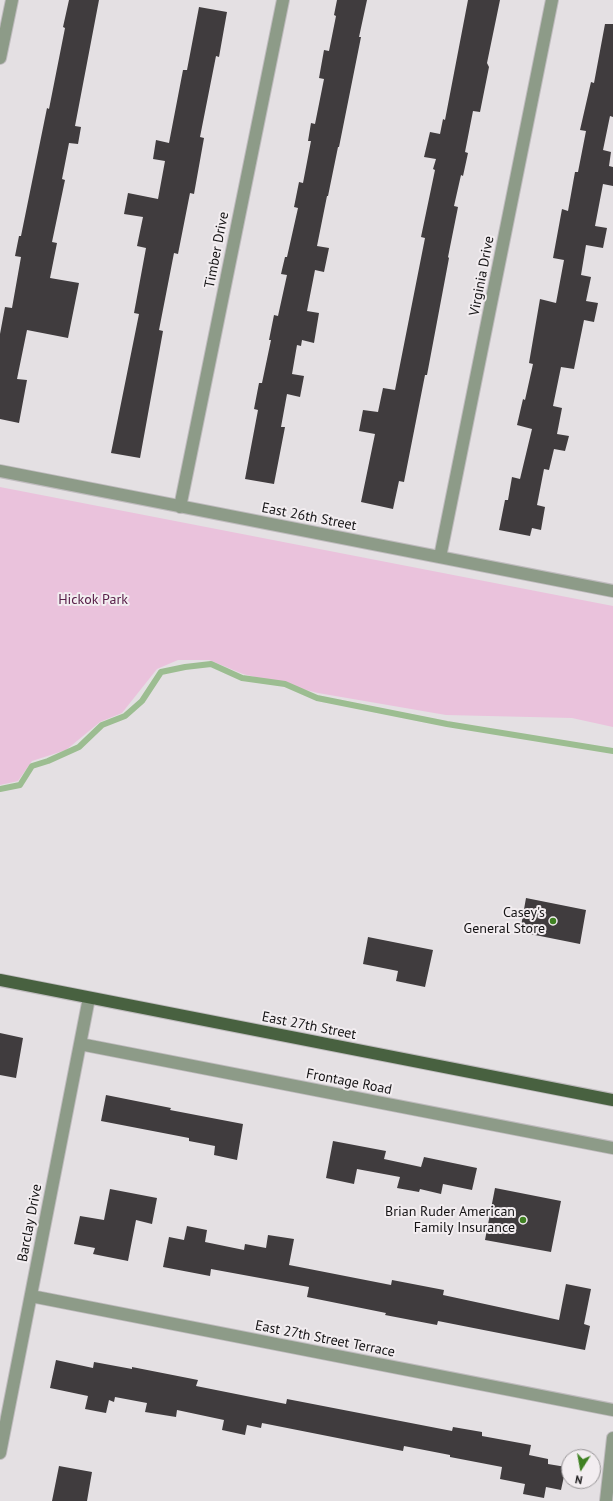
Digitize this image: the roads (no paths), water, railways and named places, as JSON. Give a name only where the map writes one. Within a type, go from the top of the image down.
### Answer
[{"type":"main road","name":"East 27th Street","points":[[0,980],[613,1100]]},
{"type":"street","points":[[0,58],[12,0]]},
{"type":"street","name":"Timber Drive","points":[[180,506],[283,0]]},
{"type":"street","name":"Virginia Drive","points":[[440,557],[552,0]]},
{"type":"street","name":"East 26th Street","points":[[0,471],[613,591]]},
{"type":"street","name":"Barclay Drive","points":[[0,1453],[89,998]]},
{"type":"street","name":"Frontage Road","points":[[80,1044],[613,1148]]},
{"type":"street","name":"East 27th Street Terrace","points":[[31,1296],[613,1410]]},
{"type":"street","points":[[606,1501],[613,1438]]},
{"type":"waterway","points":[[0,789],[20,785],[32,766],[48,761],[79,747],[102,725],[125,716],[142,701],[161,672],[211,664],[242,678],[285,684],[317,698],[447,724],[613,751]]},
{"type":"place","name":"Casey's General Store","points":[[553,921]]},
{"type":"place","name":"Brian Ruder American Family Insurance","points":[[523,1220]]},
{"type":"park label","name":"Hickok Park","points":[[93,600]]}]
